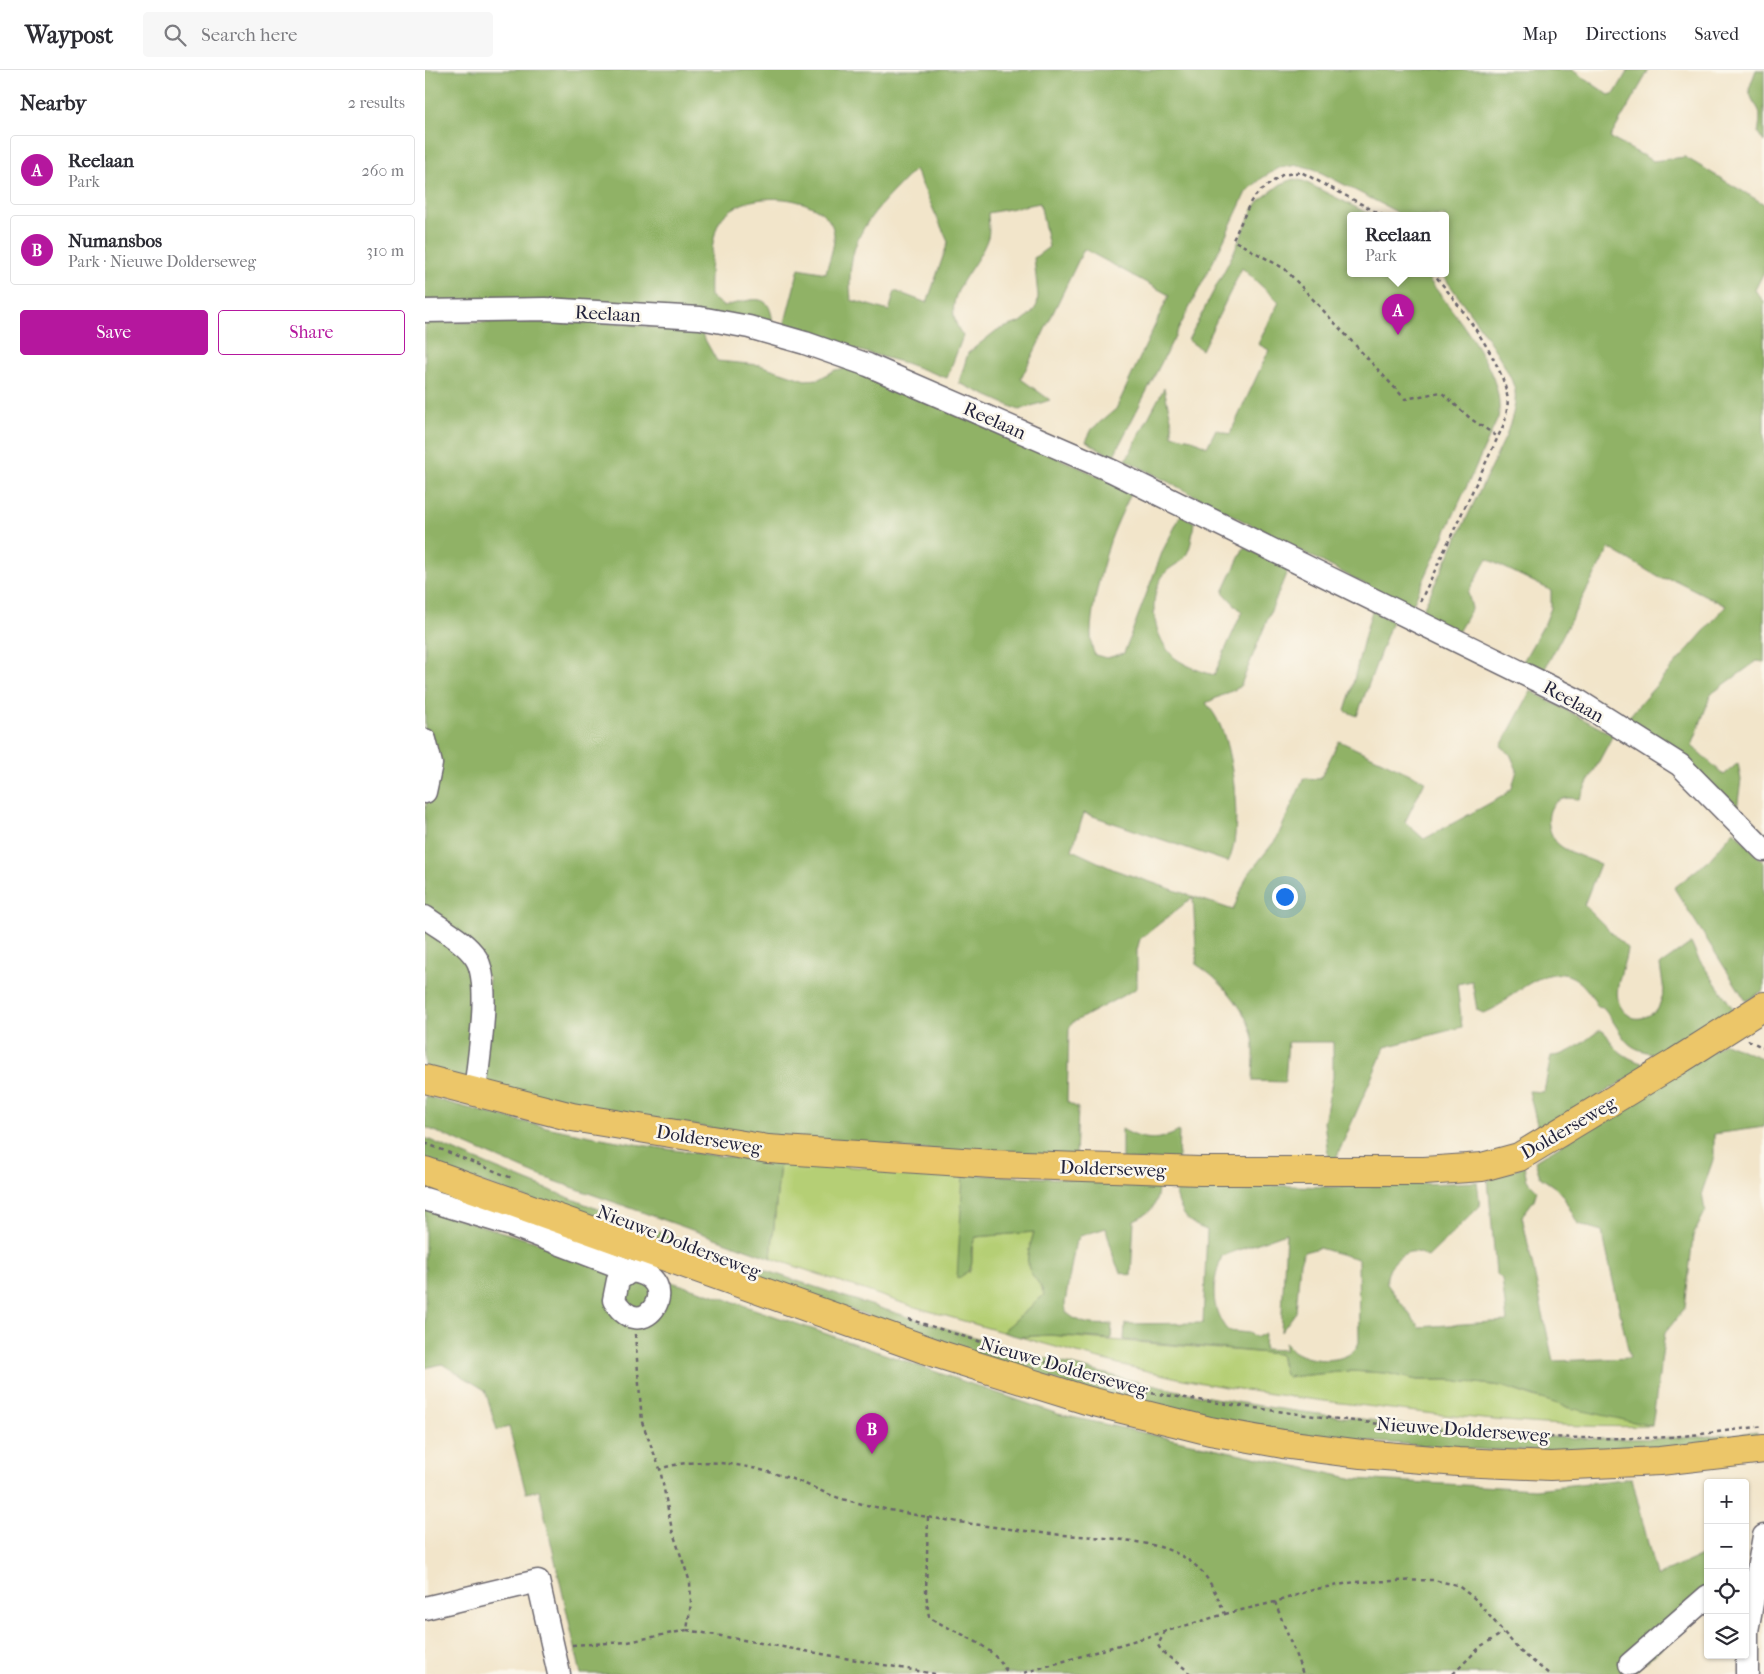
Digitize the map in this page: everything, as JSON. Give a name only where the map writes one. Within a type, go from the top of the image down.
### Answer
[{"type":"main road","name":"Dolderseweg","points":[[425,1079],[572,1117],[768,1149],[992,1164],[1200,1171],[1424,1171],[1482,1167],[1519,1157],[1676,1062],[1764,1006]]},
{"type":"main road","name":"Nieuwe Dolderseweg","points":[[425,1171],[438,1179],[938,1354],[1086,1400],[1210,1430],[1283,1444],[1361,1454],[1458,1462],[1550,1466],[1634,1462],[1764,1449]]},
{"type":"street","name":"Reelaan","points":[[425,311],[545,309],[700,318],[749,327],[805,343],[867,365],[1111,471],[1577,700],[1680,765],[1764,850]]},
{"type":"street","points":[[425,740],[431,764],[425,792]]},
{"type":"street","points":[[425,917],[469,950],[477,959],[481,970],[484,988],[475,1092]]},
{"type":"street","points":[[425,1199],[511,1225],[631,1271],[647,1274],[658,1287],[659,1297],[655,1309],[644,1317],[634,1318],[625,1314],[614,1300],[618,1280],[631,1271]]},
{"type":"street","points":[[1747,1614],[1752,1564],[1764,1536]]},
{"type":"street","points":[[425,1608],[538,1581],[559,1674]]},
{"type":"street","points":[[1630,1664],[1704,1599]]},
{"type":"street","points":[[1747,1659],[1747,1674]]},
{"type":"path","points":[[1376,212],[1301,172],[1291,173],[1282,175],[1260,190],[1251,201],[1233,240],[1285,269],[1405,399],[1441,392],[1471,419],[1498,437]]},
{"type":"path","points":[[1412,619],[1505,422],[1508,397],[1500,372],[1459,306],[1436,277]]},
{"type":"path","points":[[425,1143],[512,1178]]},
{"type":"path","name":"Nieuwe Dolderseweg","points":[[900,1317],[1127,1388]]},
{"type":"path","points":[[634,1318],[642,1422],[660,1469],[671,1530],[689,1582],[691,1603],[687,1630]]},
{"type":"path","name":"Nieuwe Dolderseweg","points":[[1137,1390],[1338,1420],[1515,1435],[1641,1438],[1764,1426]]},
{"type":"path","points":[[660,1469],[674,1465],[716,1462],[786,1477],[845,1500],[928,1517],[1013,1529],[1141,1543],[1177,1553],[1210,1579],[1225,1614]]},
{"type":"path","points":[[928,1517],[926,1592],[929,1617],[947,1629],[966,1635],[985,1646],[1007,1674]]},
{"type":"path","points":[[1019,1674],[1316,1589],[1355,1582],[1433,1580],[1457,1585],[1474,1598],[1520,1651],[1549,1674]]},
{"type":"path","points":[[1275,1602],[1303,1674]]},
{"type":"path","points":[[572,1644],[628,1642],[687,1630],[935,1674]]},
{"type":"path","points":[[1165,1631],[1158,1645],[1162,1652],[1185,1667],[1190,1674]]},
{"type":"path","points":[[1453,1674],[1481,1646],[1503,1633]]},
{"type":"green space","points":[[425,70],[1572,70],[1609,95],[1615,93],[1628,70],[1649,70],[1610,138],[1653,161],[1685,157],[1764,204],[1764,272],[1755,290],[1764,302],[1764,662],[1757,661],[1711,694],[1692,746],[1724,775],[1738,763],[1741,780],[1737,809],[1625,721],[1726,606],[1675,580],[1660,578],[1609,548],[1541,676],[1521,665],[1545,623],[1551,608],[1551,591],[1546,588],[1487,559],[1468,593],[1472,608],[1458,632],[1421,613],[1506,436],[1515,403],[1515,391],[1504,365],[1444,277],[1449,277],[1449,212],[1396,212],[1314,169],[1298,165],[1279,168],[1262,178],[1246,192],[1218,252],[1113,457],[1086,441],[1092,429],[1116,409],[1169,295],[1084,249],[1021,379],[1050,400],[1019,410],[959,383],[968,353],[997,330],[1021,322],[1032,313],[1037,305],[1038,296],[1034,258],[1049,247],[1040,203],[988,213],[988,237],[983,250],[961,285],[956,297],[954,309],[956,322],[963,336],[947,378],[905,363],[783,330],[799,268],[826,273],[834,235],[829,221],[819,210],[803,203],[785,199],[747,202],[731,210],[720,221],[717,228],[711,257],[710,296],[723,306],[751,300],[764,302],[769,307],[772,315],[773,328],[425,301]],"holes":[[[915,169],[948,242],[927,303],[895,291],[889,311],[851,300],[850,278],[852,258],[857,242],[874,213]]]},
{"type":"green space","points":[[1756,70],[1764,70],[1764,142],[1758,133],[1760,123],[1759,111],[1753,102],[1749,89]]},
{"type":"green space","points":[[1294,179],[1303,181],[1365,212],[1347,212],[1347,277],[1427,277],[1475,343],[1486,362],[1494,382],[1499,400],[1498,418],[1411,608],[1126,460],[1164,388],[1172,423],[1172,435],[1192,439],[1207,447],[1216,429],[1230,434],[1269,350],[1258,344],[1279,302],[1242,268],[1202,350],[1188,340],[1232,256],[1253,209],[1261,199],[1281,184]]},
{"type":"green space","points":[[425,322],[622,323],[702,334],[717,361],[760,365],[805,380],[819,379],[835,370],[855,367],[1132,491],[1110,541],[1094,603],[1091,633],[1095,655],[1107,658],[1124,653],[1163,550],[1181,515],[1194,522],[1189,548],[1185,557],[1167,571],[1159,582],[1155,593],[1154,605],[1157,629],[1161,640],[1167,650],[1184,664],[1214,675],[1242,612],[1223,592],[1244,547],[1288,569],[1240,687],[1206,703],[1216,717],[1223,732],[1232,769],[1236,812],[1233,849],[1228,862],[1084,813],[1072,850],[1115,870],[1233,910],[1247,876],[1277,838],[1304,778],[1320,779],[1339,741],[1425,781],[1405,822],[1424,839],[1503,796],[1512,788],[1517,770],[1510,754],[1501,746],[1531,691],[1613,735],[1579,799],[1563,799],[1552,806],[1549,812],[1549,826],[1554,839],[1562,847],[1600,864],[1584,905],[1627,948],[1617,993],[1622,1009],[1633,1018],[1641,1018],[1658,1009],[1664,991],[1660,965],[1691,943],[1698,958],[1734,1010],[1665,1055],[1639,1050],[1626,1041],[1603,1008],[1598,1007],[1590,993],[1572,977],[1563,974],[1552,974],[1541,977],[1529,983],[1497,1007],[1483,1013],[1477,1010],[1472,981],[1457,984],[1462,1027],[1385,1047],[1334,1163],[1329,1163],[1324,1122],[1333,1077],[1333,1042],[1288,1042],[1285,1082],[1253,1081],[1254,1046],[1249,1024],[1231,995],[1197,965],[1193,897],[1140,939],[1137,950],[1137,988],[1072,1023],[1069,1029],[1067,1102],[1078,1108],[1076,1158],[799,1143],[482,1090],[489,978],[425,909],[425,812],[430,781],[425,748]]},
{"type":"green space","points":[[1372,611],[1392,621],[1357,716],[1345,711]]},
{"type":"green space","points":[[1734,831],[1764,863],[1764,990],[1746,1001],[1674,888],[1709,860]]},
{"type":"green space","points":[[425,926],[465,954],[477,978],[471,1082],[425,1070]]},
{"type":"green space","points":[[1600,1030],[1606,1034],[1613,1045],[1625,1056],[1649,1065],[1539,1133],[1529,1091],[1544,1092],[1551,1056],[1570,1050]]},
{"type":"green space","points":[[1725,1043],[1764,1059],[1764,1127],[1714,1134],[1714,1157],[1702,1192],[1705,1212],[1693,1236],[1685,1308],[1665,1333],[1652,1426],[1570,1408],[1501,1386],[1450,1380],[1417,1380],[1386,1373],[1349,1371],[1288,1377],[1285,1375],[1280,1354],[1124,1340],[1125,1324],[1203,1323],[1207,1230],[1198,1227],[1187,1218],[1180,1206],[1173,1183],[1332,1187],[1477,1182],[1480,1206],[1428,1257],[1417,1252],[1410,1252],[1399,1257],[1388,1273],[1387,1284],[1419,1327],[1507,1321],[1502,1279],[1496,1273],[1488,1180],[1524,1166],[1527,1180],[1537,1190],[1534,1200],[1522,1216],[1553,1361],[1630,1358],[1602,1231],[1578,1224],[1563,1196],[1556,1188],[1540,1177],[1535,1161]],"holes":[[[1286,1233],[1281,1332],[1296,1312],[1300,1262],[1304,1252],[1319,1248],[1358,1259],[1359,1342],[1348,1355],[1330,1360],[1300,1355],[1285,1343],[1285,1350],[1264,1349],[1265,1334],[1256,1337],[1249,1333],[1228,1331],[1218,1313],[1214,1295],[1216,1276],[1222,1256]]]},
{"type":"green space","points":[[425,1096],[513,1119],[601,1138],[690,1152],[780,1162],[771,1258],[535,1174],[425,1127]]},
{"type":"green space","points":[[1122,1129],[1137,1136],[1151,1139],[1172,1135],[1179,1131],[1178,1161],[1122,1160]]},
{"type":"green space","points":[[425,1138],[610,1214],[735,1260],[861,1302],[1027,1353],[1164,1388],[1302,1412],[1494,1433],[1624,1439],[1712,1436],[1757,1432],[1757,1441],[1703,1447],[1610,1450],[1488,1450],[1319,1438],[1113,1400],[425,1163]]},
{"type":"green space","points":[[780,1162],[963,1174],[969,1273],[976,1237],[1034,1232],[1028,1266],[1042,1288],[1044,1295],[1002,1332],[908,1305],[771,1258]]},
{"type":"green space","points":[[963,1174],[1159,1183],[1154,1206],[1147,1213],[1134,1220],[1131,1276],[1120,1272],[1114,1259],[1106,1228],[1080,1236],[1075,1245],[1065,1303],[1066,1312],[1082,1322],[1112,1324],[1111,1339],[1049,1335],[1020,1337],[1002,1332],[1044,1295],[1042,1288],[1028,1267],[1029,1252],[1034,1232],[976,1237],[971,1249],[970,1269],[957,1279]]},
{"type":"green space","points":[[425,1209],[705,1292],[1058,1414],[1355,1479],[1535,1489],[1632,1478],[1656,1576],[1704,1555],[1704,1612],[1632,1674],[581,1674],[539,1490],[526,1493],[509,1427],[497,1430],[485,1390],[442,1364],[425,1368]]},
{"type":"green space","points":[[1049,1335],[1280,1354],[1288,1377],[1349,1371],[1386,1373],[1417,1380],[1450,1380],[1501,1386],[1537,1398],[1652,1426],[1595,1426],[1510,1421],[1276,1395],[1174,1377],[1020,1337]]},
{"type":"place","name":"Reelaan","points":[[1398,335]]},
{"type":"place","name":"Numansbos","points":[[872,1454]]}]
